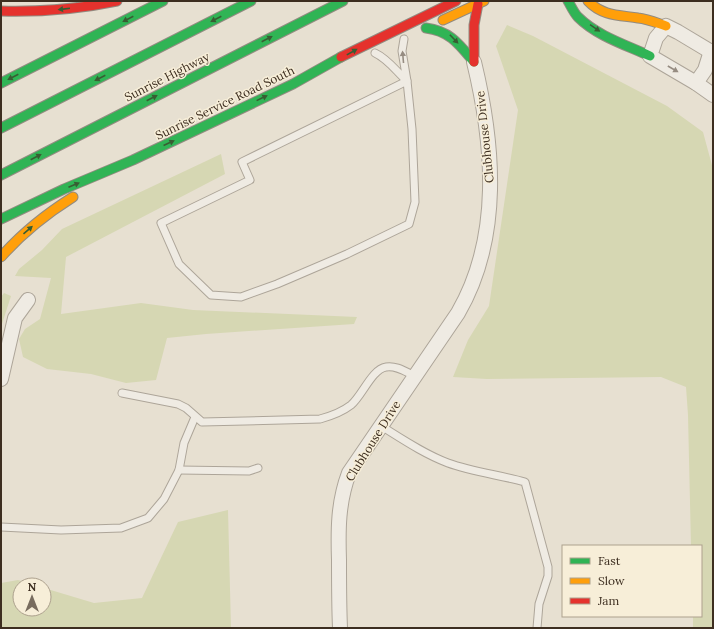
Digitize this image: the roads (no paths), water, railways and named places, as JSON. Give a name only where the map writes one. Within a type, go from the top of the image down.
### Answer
[{"type":"highway","points":[[1,12],[54,11],[117,1]]},
{"type":"highway","points":[[1,83],[163,1]]},
{"type":"highway","points":[[1,128],[251,1]]},
{"type":"highway","name":"Sunrise Highway","points":[[1,175],[343,1]]},
{"type":"highway","points":[[322,12],[352,1]]},
{"type":"highway","name":"Sunrise Service Road South","points":[[1,219],[64,189],[133,160],[293,84],[358,48],[456,1]]},
{"type":"highway","points":[[568,1],[578,17],[594,28],[608,37],[650,56]]},
{"type":"highway","points":[[588,1],[591,5],[603,13],[645,19],[666,26]]},
{"type":"highway","points":[[400,41],[481,3]]},
{"type":"highway","points":[[474,62],[474,24],[481,3]]},
{"type":"highway","points":[[421,31],[435,28],[448,33],[474,62]]},
{"type":"highway","points":[[365,58],[378,51]]},
{"type":"highway","points":[[293,84],[345,66]]},
{"type":"highway","points":[[1,257],[22,235],[52,210],[133,160]]},
{"type":"street","points":[[696,83],[705,70],[712,52],[666,26],[656,38],[650,56],[696,83],[713,95]]},
{"type":"street","name":"Clubhouse Drive","points":[[340,628],[338,524],[342,495],[349,473],[458,314],[466,300],[478,270],[487,233],[490,194],[489,155],[484,109],[474,62]]},
{"type":"street","points":[[1,379],[14,318],[28,300]]},
{"type":"lane","points":[[400,41],[407,81],[412,129],[414,202],[409,224],[347,254],[277,284],[241,297],[211,295],[179,264],[161,223],[250,180],[242,162],[407,81]]},
{"type":"lane","points":[[378,51],[407,81]]},
{"type":"lane","points":[[122,393],[178,404],[186,408],[202,422],[211,423],[320,418],[331,416],[351,405],[358,398],[376,372],[385,367],[395,367],[415,376]]},
{"type":"lane","points":[[1,527],[61,530],[121,528],[148,518],[164,499],[179,470],[184,443],[195,417]]},
{"type":"lane","points":[[381,426],[447,463],[525,482],[548,567],[548,576],[539,604],[537,628]]},
{"type":"lane","points":[[179,470],[249,471],[258,468]]}]
